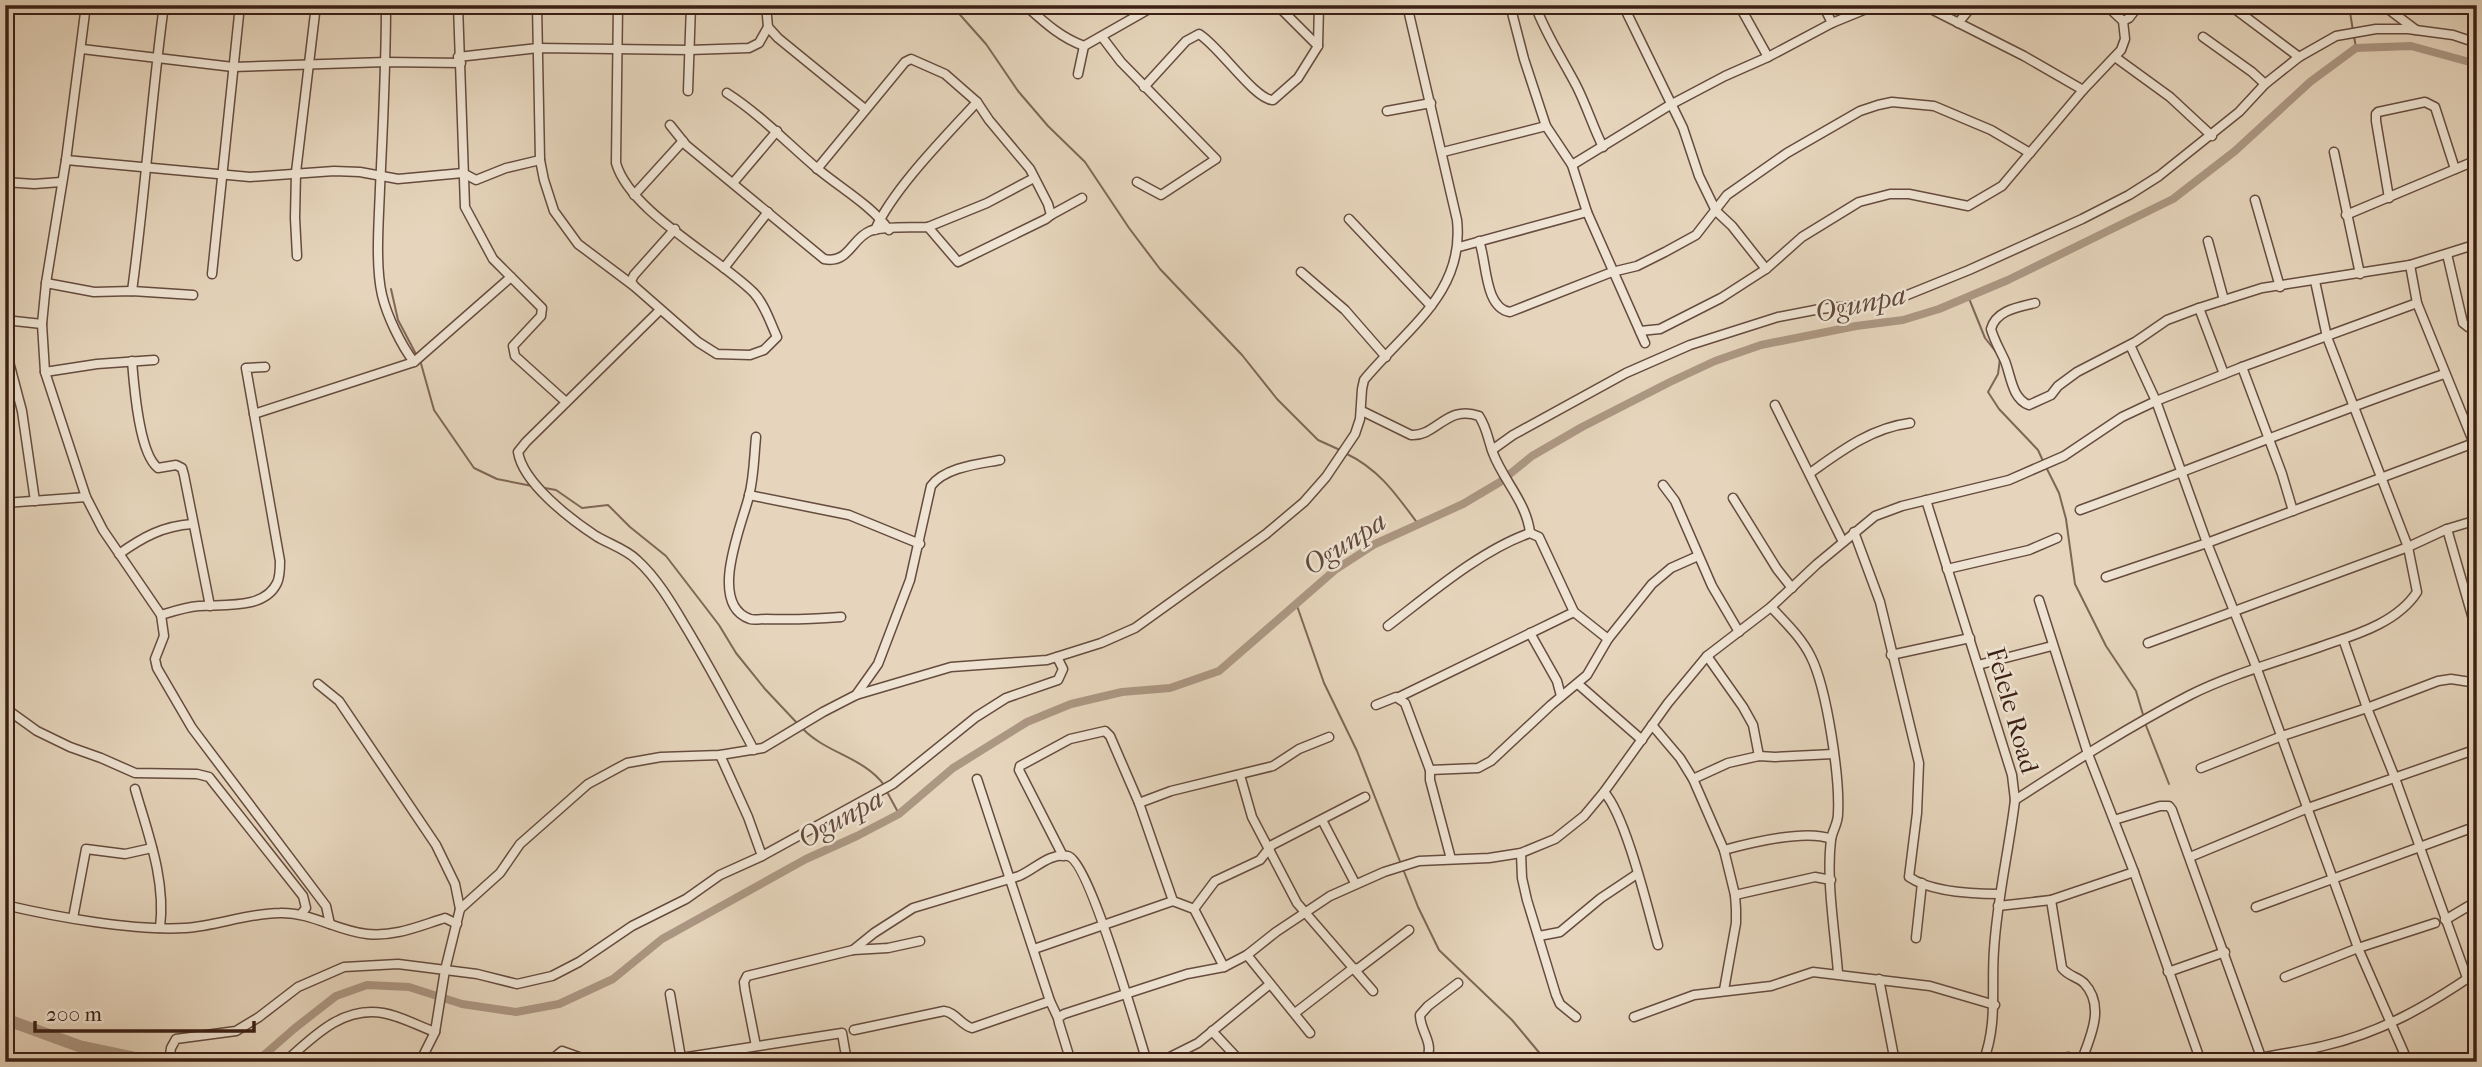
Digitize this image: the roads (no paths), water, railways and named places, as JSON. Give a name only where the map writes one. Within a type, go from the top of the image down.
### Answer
[{"type":"street","points":[[67,5],[86,8],[46,283],[42,324],[45,372],[86,498],[119,554],[161,615],[164,636],[155,659],[157,668],[192,728],[326,906],[330,924]]},
{"type":"street","points":[[132,291],[156,57],[164,5]]},
{"type":"street","points":[[212,274],[240,5]]},
{"type":"street","points":[[297,256],[296,172],[316,5]]},
{"type":"street","points":[[386,5],[379,225],[380,285],[386,307],[406,351],[414,362]]},
{"type":"street","points":[[458,5],[465,207],[493,259],[538,302],[543,313],[513,345],[513,351],[528,370],[566,402]]},
{"type":"street","points":[[537,5],[540,159],[554,211],[586,252],[634,286],[698,342],[717,354],[750,355],[764,350],[777,337],[756,295],[634,195],[619,173],[616,163],[618,5]]},
{"type":"street","points":[[688,91],[691,5]]},
{"type":"street","points":[[82,49],[233,67],[459,60],[538,48],[748,48],[758,43],[768,27],[766,5]]},
{"type":"street","points":[[1025,5],[1052,29],[1084,46],[1156,5]]},
{"type":"street","points":[[1277,5],[1318,46]]},
{"type":"street","points":[[1144,87],[1186,41],[1199,34],[1219,51],[1261,96],[1270,101],[1298,78],[1318,46],[1319,5]]},
{"type":"street","points":[[460,909],[500,873],[520,844],[596,778],[627,763],[672,756],[720,755],[763,748],[856,695],[951,667],[985,663],[1025,663],[1101,643],[1135,628],[1287,518],[1304,502],[1326,477],[1354,433],[1362,411],[1364,380],[1431,306],[1450,277],[1459,247],[1457,220],[1443,152],[1407,5]]},
{"type":"street","points":[[1510,5],[1546,126],[1572,165],[1587,212],[1645,343]]},
{"type":"street","points":[[1535,5],[1543,28],[1575,84],[1603,147]]},
{"type":"street","points":[[1640,5],[1624,8],[1683,128],[1699,176],[1716,211],[1732,226],[1766,269]]},
{"type":"street","points":[[1739,5],[1768,57]]},
{"type":"street","points":[[1824,5],[1832,23]]},
{"type":"street","points":[[1572,165],[1670,105],[1725,76],[1832,23],[1876,5]]},
{"type":"street","points":[[1917,5],[2024,55],[2083,90]]},
{"type":"street","points":[[1958,23],[1973,5]]},
{"type":"street","points":[[1640,331],[1660,329],[1684,319],[1766,269],[1802,237],[1859,202],[1890,194],[1909,194],[1968,206],[2002,186],[2083,90],[2121,50],[2125,39],[2123,21],[2106,5]]},
{"type":"street","points":[[2123,21],[2140,5]]},
{"type":"street","points":[[2383,5],[2412,30]]},
{"type":"street","points":[[2235,9],[2299,57]]},
{"type":"street","points":[[768,27],[865,109]]},
{"type":"street","points":[[1493,453],[1513,435],[1626,373],[1690,345],[1779,317],[1820,309],[1890,302],[1969,270],[2129,195],[2212,136],[2265,84],[2299,57],[2336,36],[2376,29],[2412,30],[2453,35],[2477,43]]},
{"type":"street","points":[[1102,37],[1144,87],[1216,159],[1161,195],[1137,182]]},
{"type":"street","points":[[2203,37],[2265,84]]},
{"type":"street","points":[[1078,74],[1084,46]]},
{"type":"street","points":[[2115,57],[2170,97],[2212,136]]},
{"type":"street","points":[[817,169],[905,62],[911,59],[944,74],[977,102],[1030,169],[1051,215]]},
{"type":"street","points":[[727,93],[753,110],[817,169],[881,218],[890,230]]},
{"type":"street","points":[[876,230],[881,218],[938,145],[977,102]]},
{"type":"street","points":[[1479,241],[1489,287],[1497,306],[1502,311],[1510,312],[1612,272],[1650,261],[1696,235],[1727,195],[1787,153],[1860,111],[1892,102],[1934,106],[1991,130],[2030,153]]},
{"type":"street","points":[[2389,198],[2376,121],[2378,112],[2425,102],[2435,107],[2455,169]]},
{"type":"street","points":[[1387,111],[1431,103]]},
{"type":"street","points":[[670,125],[683,141],[815,253],[831,261],[847,254],[858,240],[876,230],[928,227],[987,203],[1034,178]]},
{"type":"street","points":[[1443,152],[1546,126]]},
{"type":"street","points":[[733,183],[777,131]]},
{"type":"street","points":[[634,195],[683,141]]},
{"type":"street","points":[[2334,152],[2360,274]]},
{"type":"street","points":[[66,159],[250,177],[296,172],[360,172],[398,179],[463,173],[476,180],[540,159]]},
{"type":"street","points":[[2346,215],[2477,160]]},
{"type":"street","points":[[5,182],[61,182]]},
{"type":"street","points":[[928,227],[958,261],[1046,219],[1082,198]]},
{"type":"street","points":[[2255,200],[2280,287]]},
{"type":"street","points":[[724,268],[768,212]]},
{"type":"street","points":[[1459,247],[1587,212]]},
{"type":"street","points":[[1349,219],[1431,306]]},
{"type":"street","points":[[634,286],[631,281],[634,275],[675,229]]},
{"type":"street","points":[[2208,241],[2224,300]]},
{"type":"street","points":[[2035,303],[2010,310],[1998,317],[1992,323],[1991,329],[2007,365],[2011,384],[2024,404],[2034,405],[2051,395],[2058,386],[2077,372],[2130,345],[2167,320],[2199,308],[2262,288],[2410,265],[2477,244]]},
{"type":"street","points":[[2447,254],[2463,323],[2468,327],[2477,326]]},
{"type":"street","points":[[2106,578],[2381,477],[2475,447],[2417,303],[2410,265]]},
{"type":"street","points":[[1301,272],[1345,310],[1386,357]]},
{"type":"street","points":[[254,414],[414,362],[511,277]]},
{"type":"street","points":[[2015,800],[2192,694],[2343,639],[2397,614],[2417,592],[2408,547],[2327,337],[2315,281]]},
{"type":"street","points":[[46,283],[93,292],[132,291],[193,295]]},
{"type":"street","points":[[1058,1018],[1187,974],[1223,967],[1247,955],[1305,911],[1354,883],[1384,872],[1408,864],[1521,853],[1555,839],[1569,829],[1604,792],[1652,725],[1707,656],[1771,607],[1875,516],[1902,506],[2009,480],[2064,456],[2122,417],[2156,401],[2417,303]]},
{"type":"street","points":[[2199,308],[2224,374]]},
{"type":"street","points":[[660,310],[526,442],[518,452],[519,463],[526,475],[571,517],[595,535],[634,556],[646,568],[695,642],[754,750]]},
{"type":"street","points":[[6,322],[42,324]]},
{"type":"street","points":[[2130,345],[2156,401],[2207,543],[2282,736],[2358,948],[2408,1062]]},
{"type":"street","points":[[5,347],[22,411],[35,501]]},
{"type":"street","points":[[45,372],[97,364],[154,360]]},
{"type":"street","points":[[132,362],[141,429],[151,461],[158,468],[176,464],[182,468],[210,606]]},
{"type":"street","points":[[161,615],[191,607],[230,606],[251,602],[269,593],[278,579],[280,561],[246,368],[265,366]]},
{"type":"street","points":[[2242,367],[2293,511]]},
{"type":"street","points":[[2080,510],[2354,405],[2444,374]]},
{"type":"street","points":[[1775,405],[1843,542]]},
{"type":"street","points":[[1362,411],[1411,435],[1418,435],[1450,416],[1479,416],[1485,424],[1493,453],[1528,519],[1530,533]]},
{"type":"street","points":[[1810,473],[1872,432],[1910,423]]},
{"type":"street","points":[[756,437],[749,495],[729,578],[729,595],[733,606],[749,619],[798,621],[841,617]]},
{"type":"street","points":[[856,695],[878,664],[910,580],[934,481],[967,467],[1000,460]]},
{"type":"street","points":[[1663,485],[1675,501],[1712,586],[1739,632]]},
{"type":"street","points":[[749,495],[849,515],[920,544]]},
{"type":"street","points":[[5,503],[86,498]]},
{"type":"street","points":[[1733,498],[1791,588]]},
{"type":"street","name":"Felele Road","points":[[1926,500],[2012,775],[2015,800],[1998,906],[1992,1032],[1983,1062]]},
{"type":"street","points":[[2148,643],[2477,520]]},
{"type":"street","points":[[119,554],[151,533],[169,526],[192,524]]},
{"type":"street","points":[[2447,529],[2472,598],[2477,633]]},
{"type":"street","points":[[1854,532],[1880,601],[1919,763],[1917,813],[1909,877],[1922,883],[1961,892],[2000,894]]},
{"type":"street","points":[[1388,626],[1500,547],[1530,533],[1539,537],[1574,612],[1608,639]]},
{"type":"street","points":[[1947,569],[2029,550],[2057,538]]},
{"type":"street","points":[[1430,770],[1478,768],[1485,765],[1587,675],[1608,639],[1652,584],[1671,568],[1698,556]]},
{"type":"street","points":[[2039,600],[2088,754],[2134,872],[2201,1062]]},
{"type":"street","points":[[1771,607],[1808,650],[1819,677],[1833,754],[1839,816],[1831,839],[1831,880],[1838,973]]},
{"type":"street","points":[[1376,705],[1399,697],[1574,612]]},
{"type":"street","points":[[1530,633],[1557,681],[1561,696]]},
{"type":"street","points":[[1891,655],[1970,638]]},
{"type":"street","points":[[2343,639],[2467,978]]},
{"type":"street","points":[[1978,665],[2052,646]]},
{"type":"street","points":[[169,1062],[171,1048],[176,1039],[236,1031],[298,987],[335,969],[398,964],[445,973],[477,974],[517,984],[552,976],[579,962],[632,926],[686,899],[720,875],[762,856],[893,784],[976,717],[1006,698],[1058,680],[1062,669],[1058,656]]},
{"type":"street","points":[[1707,656],[1744,707],[1753,725],[1759,756]]},
{"type":"street","points":[[2202,768],[2282,736],[2438,681],[2451,679],[2477,682]]},
{"type":"street","points":[[318,684],[339,701],[436,845],[455,884],[460,909],[435,1032],[420,1062]]},
{"type":"street","points":[[1578,684],[1642,740]]},
{"type":"street","points":[[1399,697],[1405,703],[1430,770],[1451,859]]},
{"type":"street","points":[[5,708],[37,731],[59,742],[135,773],[197,774],[209,777],[303,896],[306,908],[301,914]]},
{"type":"street","points":[[1652,725],[1680,758],[1693,779],[1724,850],[1735,895],[1736,923],[1724,990]]},
{"type":"street","points":[[1063,856],[1020,770],[1023,764],[1070,739],[1105,731],[1111,736],[1139,803],[1173,901]]},
{"type":"street","points":[[1139,803],[1171,791],[1273,766],[1299,749],[1329,737]]},
{"type":"street","points":[[2190,857],[2308,808],[2477,749]]},
{"type":"street","points":[[1693,779],[1728,763],[1759,756],[1775,758],[1833,754]]},
{"type":"street","points":[[720,755],[762,856]]},
{"type":"street","points":[[1240,775],[1249,810],[1297,903],[1373,991]]},
{"type":"street","points":[[977,779],[1072,1062]]},
{"type":"street","points":[[135,789],[152,848],[161,894],[160,928]]},
{"type":"street","points":[[1604,792],[1619,821],[1658,945]]},
{"type":"street","points":[[1194,909],[1215,881],[1260,860],[1272,845],[1365,797]]},
{"type":"street","points":[[2114,820],[2160,806],[2169,806],[2175,815],[2261,1057]]},
{"type":"street","points":[[1322,820],[1354,883]]},
{"type":"street","points":[[2256,907],[2477,827]]},
{"type":"street","points":[[1724,850],[1773,839],[1831,839]]},
{"type":"street","points":[[73,918],[83,851],[86,849],[125,854],[152,848]]},
{"type":"street","points":[[1521,853],[1522,878],[1556,995],[1560,1004],[1576,1017]]},
{"type":"street","points":[[853,950],[913,908],[1030,872],[1044,861],[1063,856],[1073,858],[1081,869],[1104,925],[1147,1062]]},
{"type":"street","points":[[1998,906],[2051,900],[2134,872]]},
{"type":"street","points":[[1539,936],[1560,932],[1601,898],[1637,874]]},
{"type":"street","points":[[1735,895],[1815,877],[1831,880]]},
{"type":"street","points":[[1916,938],[1922,883]]},
{"type":"street","points":[[2051,900],[2062,968],[2083,982],[2096,1010],[2081,1062],[2068,1057],[2066,1062]]},
{"type":"street","points":[[1034,949],[1173,901],[1194,909],[1223,967]]},
{"type":"street","points":[[2445,920],[2477,901]]},
{"type":"street","points":[[5,905],[73,918],[160,928],[185,928],[274,913],[301,914],[366,934],[379,935],[408,931],[445,918],[457,924]]},
{"type":"street","points":[[2285,977],[2358,948],[2435,923]]},
{"type":"street","points":[[1295,1013],[1409,930]]},
{"type":"street","points":[[756,1046],[745,990],[744,982],[747,976],[853,950],[873,950],[920,941]]},
{"type":"street","points":[[2168,972],[2225,952]]},
{"type":"street","points":[[1247,955],[1310,1032]]},
{"type":"street","points":[[1634,1017],[1694,995],[1772,986],[1813,972],[1930,985],[1995,1005]]},
{"type":"street","points":[[2244,1062],[2324,1046],[2393,1024],[2418,1011],[2477,972]]},
{"type":"street","points":[[1879,979],[1895,1062]]},
{"type":"street","points":[[1160,1062],[1198,1043],[1270,984]]},
{"type":"street","points":[[1416,1062],[1429,1056],[1428,1040],[1420,1014],[1458,984]]},
{"type":"street","points":[[670,994],[681,1058]]},
{"type":"street","points":[[854,1030],[944,1011],[972,1028],[1050,1001]]},
{"type":"street","points":[[285,1062],[318,1032],[352,1015],[370,1012],[386,1014],[435,1032]]},
{"type":"street","points":[[1212,1031],[1241,1062]]},
{"type":"street","points":[[655,1062],[842,1033],[847,1062]]},
{"type":"street","points":[[554,1062],[562,1051],[593,1062]]},
{"type":"waterway","points":[[937,5],[954,8],[986,44],[1018,91],[1048,126],[1085,162],[1160,269],[1242,355],[1277,399],[1318,440],[1340,450]]},
{"type":"waterway","points":[[2346,5],[2353,31]]},
{"type":"waterway","points":[[2354,36],[2356,48]]},
{"type":"waterway","name":"Ogunpa","points":[[250,1062],[264,1055],[336,996],[367,985],[409,987],[462,1004],[516,1012],[559,1004],[613,979],[662,939],[806,859],[899,814],[953,768],[1027,722],[1071,704],[1122,692],[1170,688],[1219,671],[1335,570],[1375,544],[1463,504],[1500,482],[1532,456],[1670,382],[1715,361],[1761,345],[1856,326],[1903,320],[1939,309],[2008,280],[2173,199],[2235,151],[2310,82],[2356,48],[2411,46],[2477,64]]},
{"type":"waterway","points":[[391,289],[398,320],[417,356]]},
{"type":"waterway","points":[[1968,296],[1985,338],[1996,352]]},
{"type":"waterway","points":[[2000,359],[1998,374],[1988,392],[1999,409],[2038,450],[2043,461]]},
{"type":"waterway","points":[[420,360],[434,410],[474,468],[497,479],[532,486]]},
{"type":"waterway","points":[[1345,453],[1377,475],[1418,524]]},
{"type":"waterway","points":[[2047,469],[2059,493],[2066,519],[2075,584],[2106,646],[2136,691],[2144,718]]},
{"type":"waterway","points":[[545,488],[556,490],[582,508],[608,505],[666,556],[719,625],[736,653],[797,723]]},
{"type":"waterway","points":[[1296,603],[1324,683],[1357,751],[1401,864]]},
{"type":"waterway","points":[[2145,723],[2169,784]]},
{"type":"waterway","points":[[803,729],[823,744],[867,768],[884,785]]},
{"type":"waterway","points":[[886,790],[899,814]]},
{"type":"waterway","points":[[1403,869],[1439,950],[1512,1020],[1547,1062]]},
{"type":"waterway","points":[[5,1019],[79,1046],[155,1062]]}]
